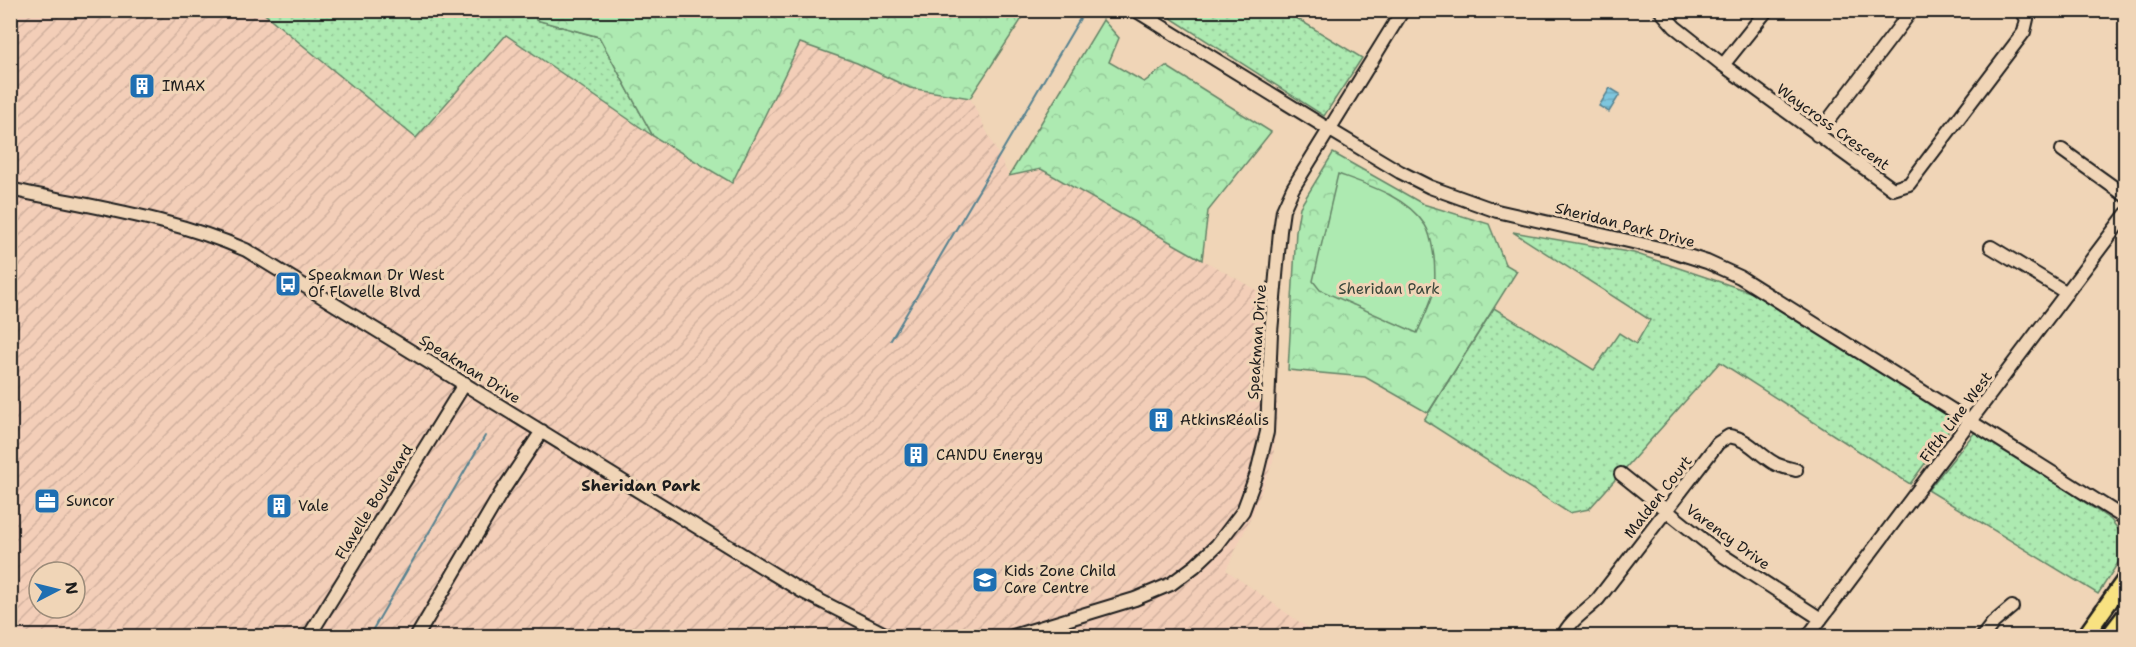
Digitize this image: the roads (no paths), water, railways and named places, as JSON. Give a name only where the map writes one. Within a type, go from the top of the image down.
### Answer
[{"type":"main road","points":[[2085,636],[2126,578]]},
{"type":"main road","points":[[2109,636],[2126,614]]},
{"type":"street","name":"Sheridan Park Drive","points":[[1135,10],[1330,130],[1400,172],[1430,187],[1497,211],[1672,251],[1707,262],[1740,277],[1970,423],[2124,516]]},
{"type":"street","name":"Waycross Crescent","points":[[1660,10],[1675,27],[1724,65],[1893,189],[1909,184],[2025,32],[2027,19],[2021,10]]},
{"type":"street","points":[[1724,65],[1767,10]]},
{"type":"street","points":[[1817,135],[1911,10]]},
{"type":"street","name":"Speakman Drive","points":[[1013,636],[1038,633],[1171,584],[1195,566],[1216,545],[1243,512],[1257,473],[1267,432],[1271,332],[1283,210],[1293,188],[1400,12]]},
{"type":"street","points":[[2062,150],[2126,196]]},
{"type":"street","name":"Speakman Drive","points":[[10,189],[167,222],[220,238],[246,250],[804,592],[889,636]]},
{"type":"street","name":"Fifth Line West","points":[[1808,636],[2126,214]]},
{"type":"street","points":[[1991,246],[2067,293]]},
{"type":"street","name":"Flavelle Boulevard","points":[[309,636],[465,383]]},
{"type":"street","points":[[417,636],[501,493],[542,431]]},
{"type":"street","name":"Malden Court","points":[[1563,636],[1573,621],[1598,599],[1718,443],[1730,436],[1747,442],[1775,464],[1796,470]]},
{"type":"street","name":"Varency Drive","points":[[1621,474],[1722,555],[1821,619]]},
{"type":"street","points":[[1983,636],[1993,623],[2012,607]]},
{"type":"water","points":[[1610,88],[1620,94],[1609,112],[1599,106]]},
{"type":"waterway","points":[[891,340],[1085,10]]},
{"type":"waterway","points":[[369,636],[485,436]]},
{"type":"place","name":"IMAX","points":[[142,86]]},
{"type":"place","name":"Speakman Dr West Of Flavelle Blvd","points":[[288,284]]},
{"type":"place","name":"AtkinsRéalis","points":[[1161,420]]},
{"type":"place","name":"CANDU Energy","points":[[916,455]]},
{"type":"place","name":"Suncor","points":[[47,501]]},
{"type":"place","name":"Vale","points":[[279,506]]},
{"type":"place","name":"Kids Zone Child Care Centre","points":[[985,580]]},
{"type":"district","name":"Sheridan Park","points":[[641,485]]}]
